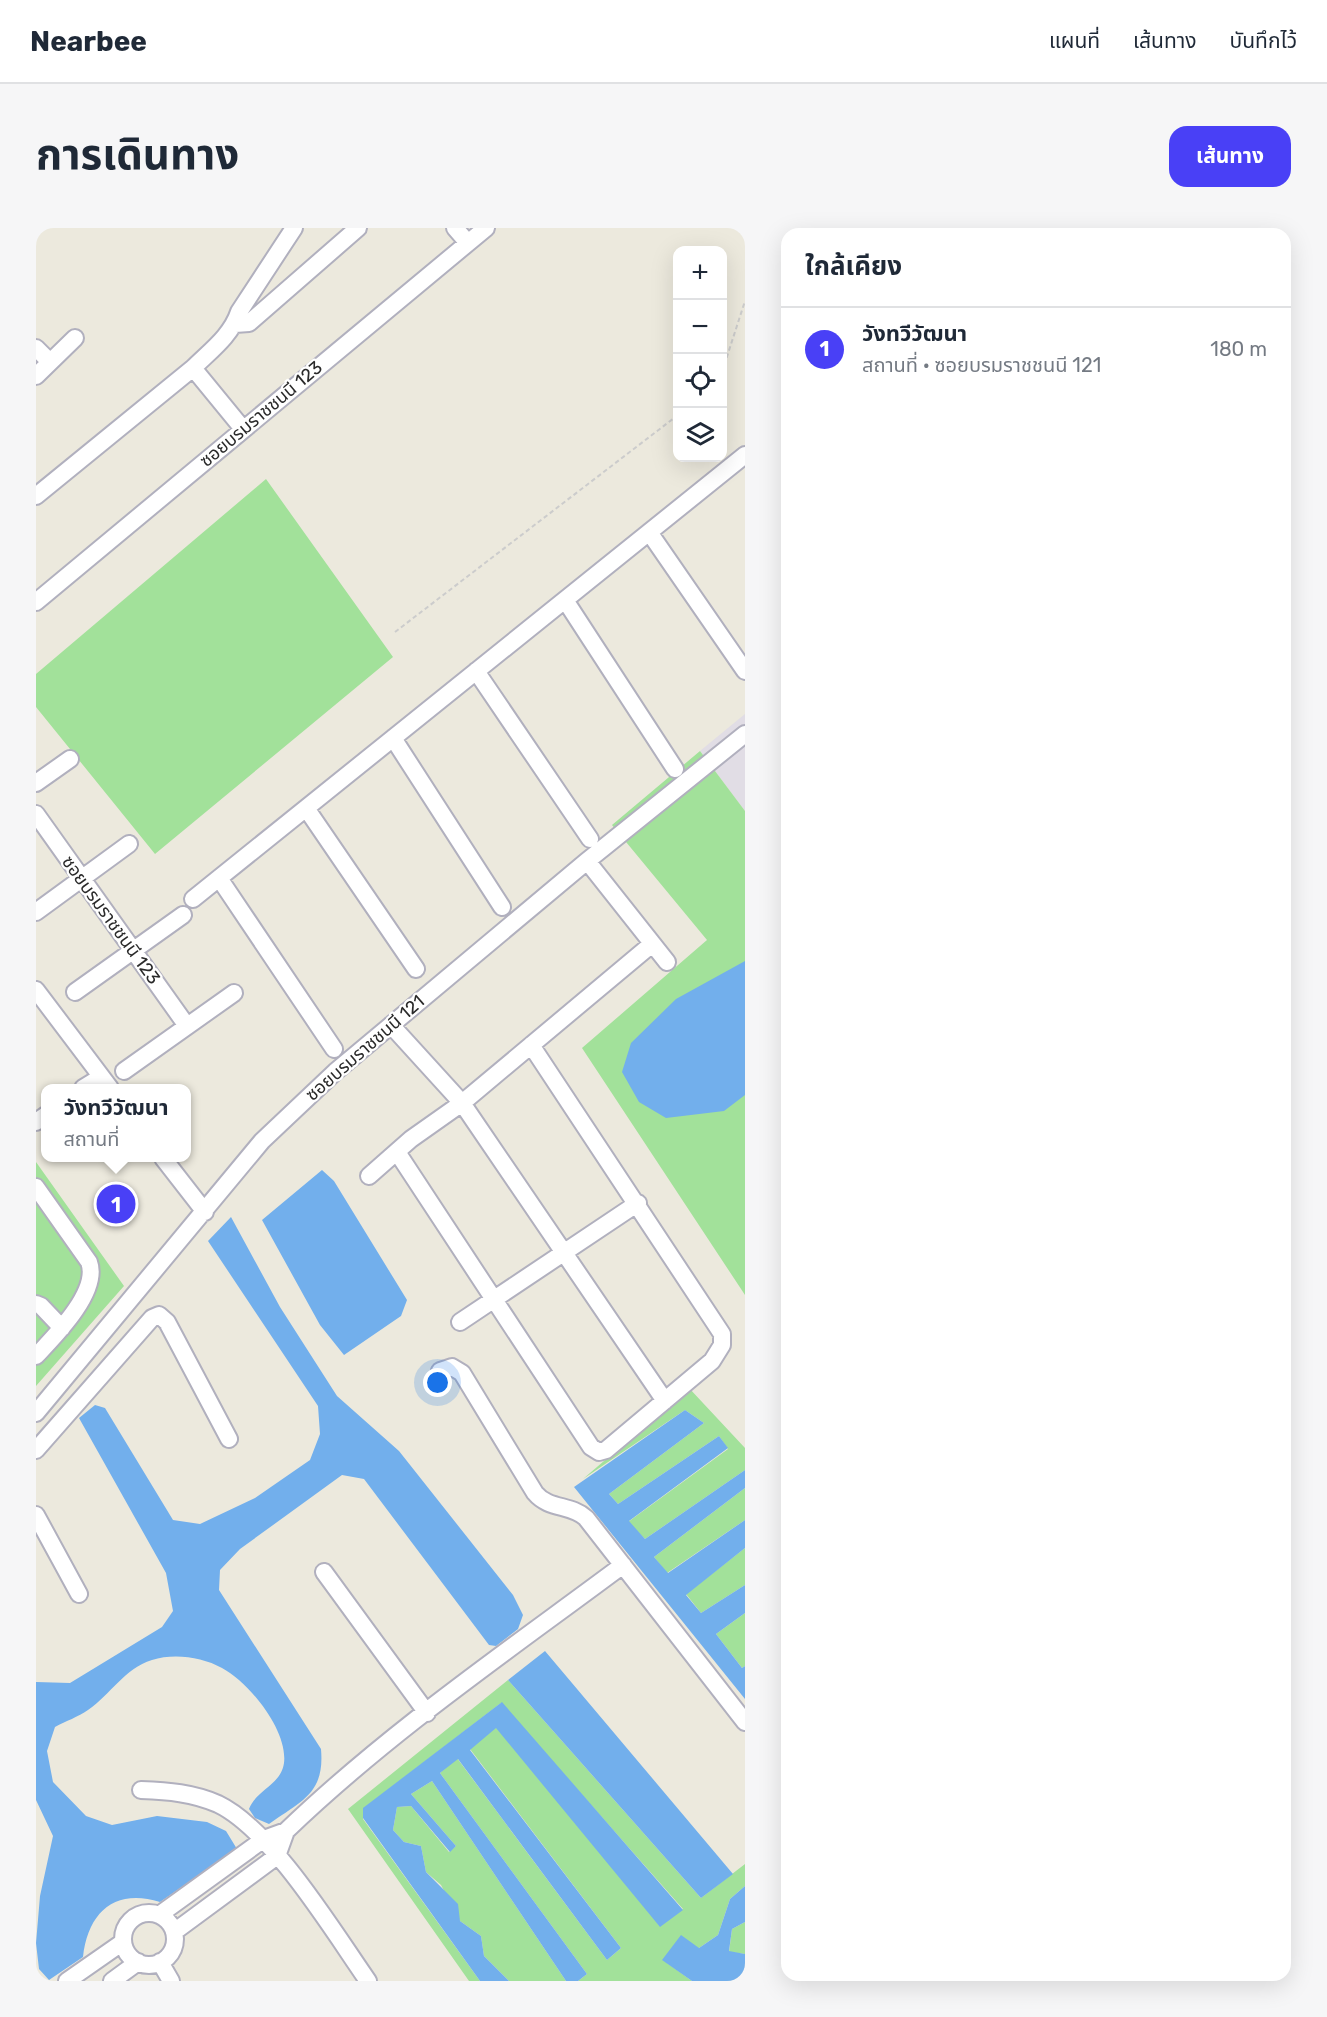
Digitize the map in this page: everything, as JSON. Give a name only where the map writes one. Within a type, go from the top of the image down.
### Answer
[{"type":"street","points":[[36,496],[193,368],[235,324],[238,312],[294,228]]},
{"type":"street","points":[[235,324],[249,323],[358,228]]},
{"type":"street","points":[[454,228],[468,243]]},
{"type":"street","name":"ซอยบรมราชชนนี 123","points":[[36,602],[486,228]]},
{"type":"street","points":[[36,376],[75,338]]},
{"type":"street","points":[[36,348],[50,363]]},
{"type":"street","points":[[193,368],[243,429]]},
{"type":"street","points":[[193,899],[649,532],[744,459]]},
{"type":"street","points":[[649,532],[745,671]]},
{"type":"street","points":[[565,600],[675,769]]},
{"type":"street","points":[[476,671],[590,839]]},
{"type":"street","name":"ซอยบรมราชชนนี 121","points":[[36,1413],[262,1141],[334,1072],[587,861],[745,734]]},
{"type":"street","points":[[393,738],[502,907]]},
{"type":"street","points":[[36,783],[70,759]]},
{"type":"street","points":[[306,808],[416,969]]},
{"type":"street","name":"ซอยบรมราชชนนี 123","points":[[36,814],[187,1026]]},
{"type":"street","points":[[36,912],[129,844]]},
{"type":"street","points":[[587,861],[668,962]]},
{"type":"street","points":[[219,878],[334,1049]]},
{"type":"street","points":[[75,992],[183,915]]},
{"type":"street","points":[[369,1176],[462,1103],[652,944]]},
{"type":"street","points":[[36,990],[105,1083]]},
{"type":"street","points":[[124,1071],[234,993]]},
{"type":"street","points":[[391,1025],[462,1103],[565,1251],[665,1401]]},
{"type":"street","points":[[398,1152],[591,1447],[599,1452],[606,1450],[712,1361],[722,1345],[722,1334],[638,1203],[531,1045]]},
{"type":"street","points":[[166,1162],[205,1212]]},
{"type":"street","points":[[36,1187],[89,1262],[93,1272],[90,1284],[62,1328],[36,1356]]},
{"type":"street","points":[[460,1322],[638,1203]]},
{"type":"street","points":[[36,1304],[41,1306],[62,1328]]},
{"type":"street","points":[[36,1450],[152,1318],[159,1315],[167,1322],[229,1439]]},
{"type":"street","points":[[440,1371],[452,1367],[462,1373],[542,1501],[579,1511],[623,1564],[745,1722]]},
{"type":"street","points":[[36,1515],[79,1594]]},
{"type":"street","points":[[159,1915],[264,1839],[286,1831],[321,1798],[427,1713],[623,1564]]},
{"type":"street","points":[[324,1572],[427,1713]]},
{"type":"street","points":[[141,1790],[180,1792],[219,1805],[264,1839],[368,1981]]},
{"type":"street","points":[[174,1932],[277,1856],[286,1831]]},
{"type":"street","points":[[144,1914],[159,1915],[165,1919],[174,1932],[173,1947],[166,1958],[160,1962],[153,1964],[138,1962],[128,1954],[123,1942],[126,1927],[130,1921],[144,1914]]},
{"type":"street","points":[[67,1981],[123,1942]]},
{"type":"street","points":[[112,1981],[138,1962]]},
{"type":"street","points":[[160,1962],[171,1981]]},
{"type":"path","points":[[727,359],[745,301]]},
{"type":"path","points":[[395,632],[673,419]]},
{"type":"shaded area","points":[[745,714],[745,811],[700,751]]},
{"type":"green space","points":[[266,479],[393,657],[155,854],[36,707],[36,674]]},
{"type":"green space","points":[[700,751],[745,811],[745,1295],[582,1048],[707,940],[612,825]]},
{"type":"green space","points":[[36,1162],[124,1286],[36,1386]]},
{"type":"green space","points":[[689,1388],[745,1448],[745,1470],[645,1539],[628,1522],[728,1449],[719,1436],[618,1504],[609,1494],[704,1423],[685,1410],[583,1479]]},
{"type":"green space","points":[[745,1488],[745,1520],[667,1573],[654,1557]]},
{"type":"green space","points":[[745,1548],[745,1585],[701,1613],[686,1594]]},
{"type":"green space","points":[[745,1613],[745,1666],[742,1668],[716,1634]]},
{"type":"green space","points":[[508,1680],[701,1898],[745,1864],[745,1886],[730,1899],[718,1935],[699,1948],[663,1960],[692,1981],[578,1981],[587,1974],[440,1773],[457,1758],[607,1960],[621,1948],[470,1749],[496,1727],[660,1926],[683,1909],[501,1703],[363,1809],[363,1819],[480,1981],[469,1981],[348,1809]]},
{"type":"green space","points":[[432,1781],[566,1981],[509,1981],[484,1956],[481,1936],[460,1921],[441,1885],[426,1872],[421,1846],[404,1842],[393,1830],[397,1807],[411,1806],[449,1852],[456,1846],[411,1794]]},
{"type":"green space","points":[[745,1922],[745,1954],[729,1952],[732,1929]]},
{"type":"water","points":[[745,961],[745,1095],[724,1111],[666,1118],[639,1102],[622,1072],[631,1043],[676,999]]},
{"type":"water","points":[[322,1170],[334,1181],[407,1300],[401,1316],[344,1355],[320,1325],[262,1220]]},
{"type":"water","points":[[231,1217],[280,1307],[337,1396],[399,1451],[513,1595],[523,1615],[518,1629],[496,1646],[489,1645],[364,1479],[342,1475],[240,1549],[220,1570],[219,1590],[321,1749],[321,1764],[315,1786],[301,1802],[269,1824],[255,1818],[249,1809],[252,1802],[282,1771],[284,1750],[274,1723],[255,1696],[233,1675],[214,1664],[197,1659],[161,1658],[133,1669],[88,1710],[55,1727],[47,1751],[53,1782],[86,1816],[112,1825],[157,1816],[207,1822],[226,1831],[237,1849],[160,1902],[144,1898],[130,1898],[106,1907],[91,1927],[83,1957],[49,1980],[39,1969],[36,1943],[40,1896],[53,1836],[36,1800],[36,1682],[70,1683],[162,1627],[173,1611],[166,1573],[79,1418],[95,1405],[105,1408],[173,1520],[200,1524],[255,1498],[310,1460],[320,1434],[318,1406],[208,1241]]},
{"type":"water","points":[[685,1410],[704,1423],[609,1494],[618,1504],[719,1436],[728,1448],[629,1521],[645,1539],[745,1470],[745,1488],[654,1557],[668,1573],[745,1520],[745,1548],[686,1595],[701,1613],[745,1585],[745,1613],[716,1634],[742,1668],[745,1666],[745,1699],[574,1487]]},
{"type":"water","points":[[545,1651],[733,1874],[701,1898],[508,1680]]},
{"type":"water","points":[[502,1702],[683,1910],[660,1927],[496,1728],[470,1750],[621,1948],[607,1960],[458,1759],[440,1773],[587,1974],[578,1981],[566,1981],[432,1781],[411,1794],[456,1846],[450,1852],[411,1806],[397,1807],[393,1830],[404,1842],[421,1846],[426,1872],[458,1904],[460,1921],[481,1936],[484,1956],[509,1981],[480,1981],[363,1818],[363,1808]]},
{"type":"water","points":[[745,1886],[745,1922],[732,1929],[729,1951],[745,1954],[745,1981],[692,1981],[662,1960],[681,1935],[699,1948],[718,1935],[730,1899]]},
{"type":"place","name":"วังทวีวัฒนา","points":[[116,1204]]}]
